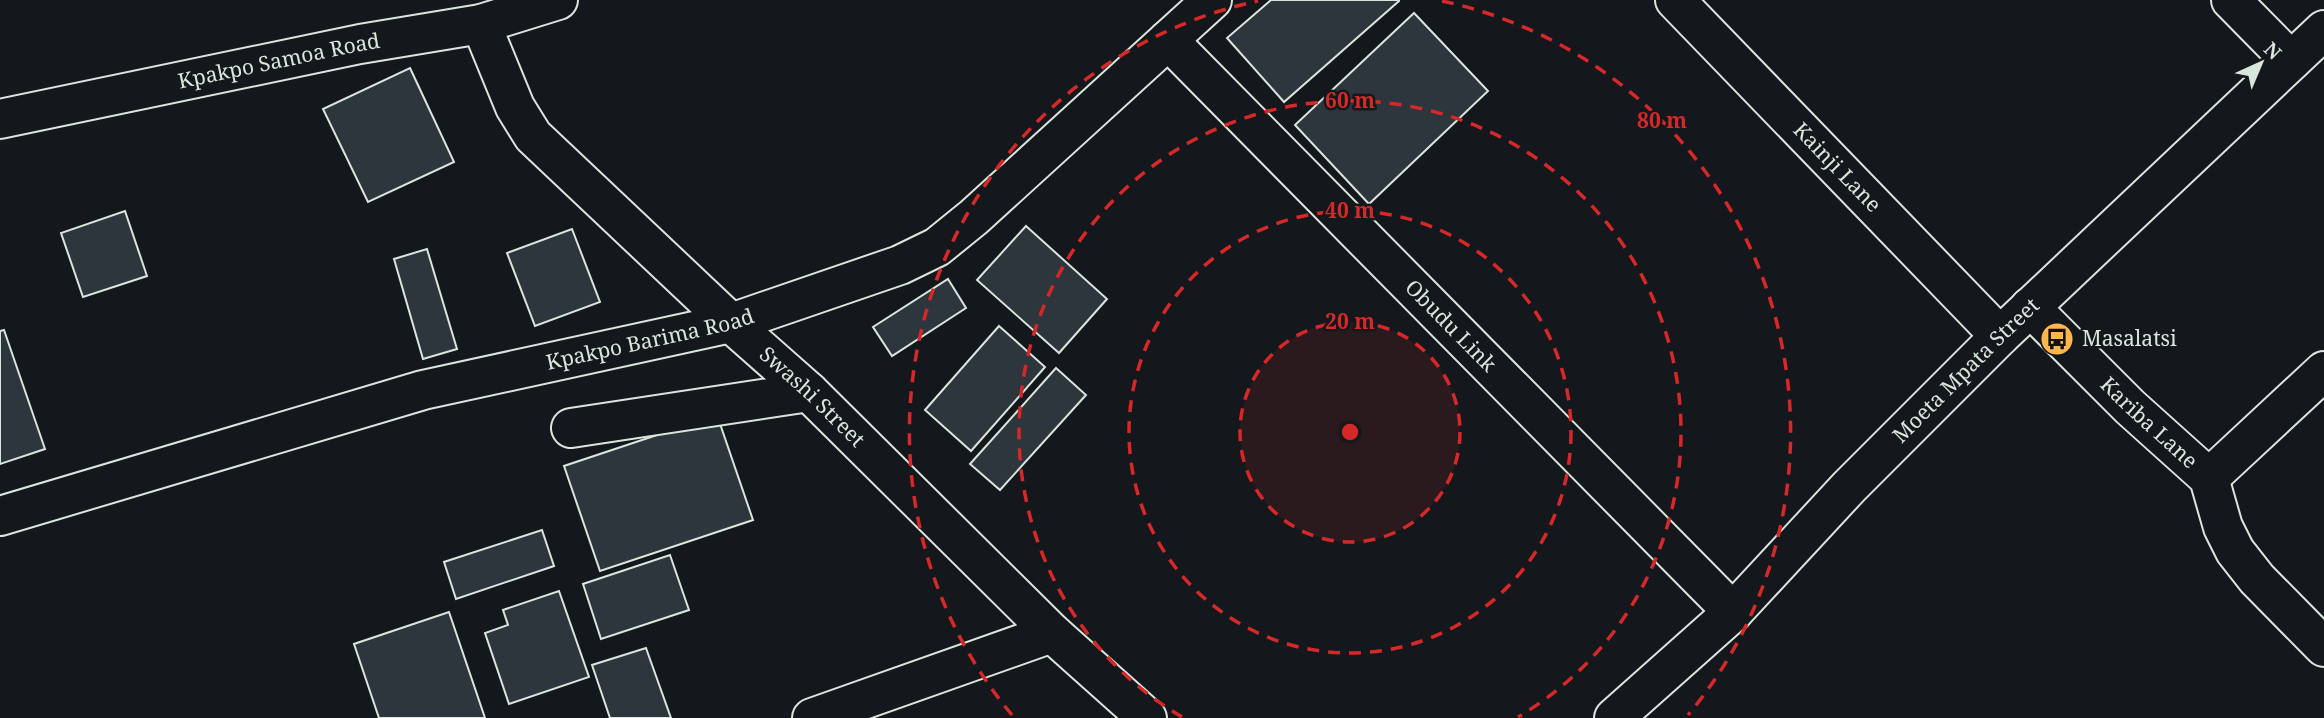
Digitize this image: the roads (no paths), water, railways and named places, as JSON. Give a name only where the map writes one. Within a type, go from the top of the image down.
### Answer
[{"type":"street","name":"Kpakpo Samoa Road","points":[[0,119],[360,44],[481,24],[558,0]]},
{"type":"street","name":"Kpakpo Barima Road","points":[[0,516],[423,390],[731,323],[900,265],[937,247],[974,218],[1212,0]]},
{"type":"street","name":"Kainji Lane","points":[[1675,0],[2000,336]]},
{"type":"street","points":[[2231,0],[2291,61]]},
{"type":"street","name":"Swashi Street","points":[[481,24],[515,107],[533,136],[731,323],[809,392],[1052,633],[1147,718]]},
{"type":"street","name":"Moeta Mpata Street","points":[[1615,718],[1733,612],[1849,487],[2000,336],[2324,30]]},
{"type":"street","name":"Obudu Link","points":[[1168,40],[1733,612]]},
{"type":"street","name":"Kariba Lane","points":[[2030,307],[2130,407],[2209,478],[2223,527],[2235,551],[2257,579],[2324,647]]},
{"type":"street","points":[[2209,478],[2324,371]]},
{"type":"street","points":[[571,428],[809,392]]},
{"type":"street","points":[[811,718],[1052,633]]},
{"type":"place","name":"Masalatsi","points":[[2057,339]]}]
